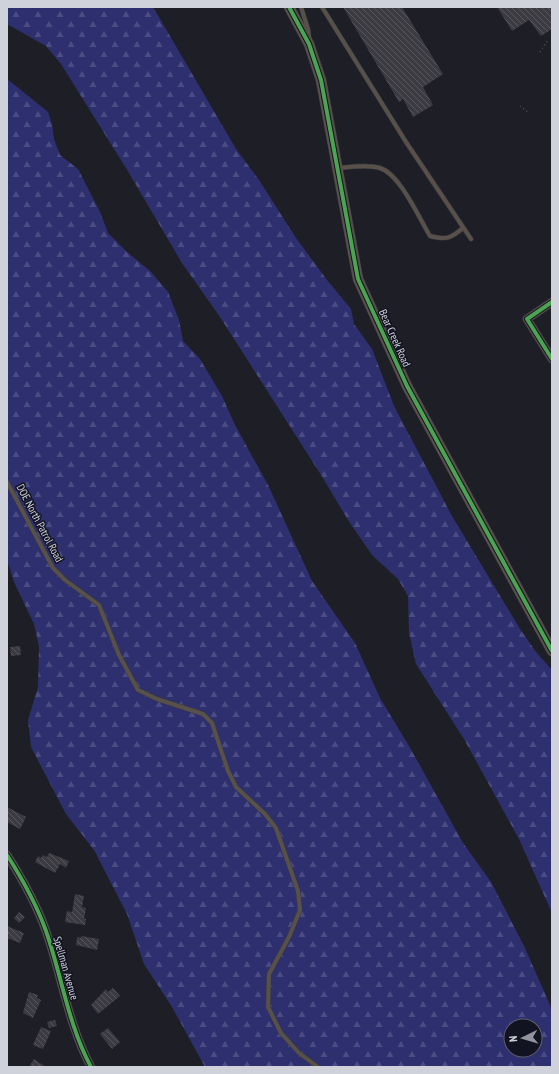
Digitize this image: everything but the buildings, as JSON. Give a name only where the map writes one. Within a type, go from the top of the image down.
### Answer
[{"type":"street","name":"Bear Creek Road","points":[[289,7],[309,44],[321,80],[358,279],[407,386],[552,651]]},
{"type":"street","points":[[552,302],[527,319],[552,359]]},
{"type":"street","name":"Spellman Avenue","points":[[7,855],[27,886],[36,905],[46,933],[70,1018],[91,1067]]},
{"type":"lane","points":[[301,7],[308,29],[309,44]]},
{"type":"lane","points":[[322,7],[406,142],[471,239]]},
{"type":"lane","points":[[337,168],[370,166],[380,168],[394,175],[430,236],[444,239],[455,235],[463,228]]},
{"type":"lane","name":"DOE North Patrol Road","points":[[7,482],[53,568],[65,580],[99,605],[119,655],[138,690],[157,699],[203,714],[212,723],[228,772],[236,787],[265,814],[276,828],[298,891],[300,910],[289,937],[269,974],[268,1006],[281,1033],[299,1053],[318,1067]]},
{"type":"path","points":[[540,52],[548,40]]},
{"type":"path","points":[[520,106],[528,113]]},
{"type":"green space","points":[[7,7],[153,7],[236,149],[259,180],[296,238],[327,280],[351,309],[354,324],[372,349],[394,406],[452,516],[520,629],[536,652],[552,670],[552,913],[519,839],[464,739],[416,664],[409,633],[408,596],[398,579],[372,555],[348,520],[323,478],[220,317],[182,263],[126,168],[61,64],[46,46],[7,24]]},
{"type":"green space","points":[[7,79],[48,112],[52,124],[54,139],[60,155],[78,169],[100,212],[108,233],[127,252],[150,271],[168,292],[179,320],[183,341],[200,359],[222,396],[235,425],[268,485],[312,581],[355,643],[380,698],[409,746],[463,843],[491,882],[524,946],[550,1005],[552,1014],[552,1067],[205,1067],[172,1007],[144,964],[127,914],[94,850],[66,814],[31,747],[28,720],[38,687],[39,646],[34,624],[14,582],[7,560]]},
{"type":"cycle path","points":[[289,7],[309,44],[321,80],[358,279],[407,386],[552,651]]},
{"type":"cycle path","points":[[552,302],[527,319],[552,359]]},
{"type":"cycle path","points":[[7,855],[29,892],[46,931],[71,1017],[83,1051],[91,1067]]}]
